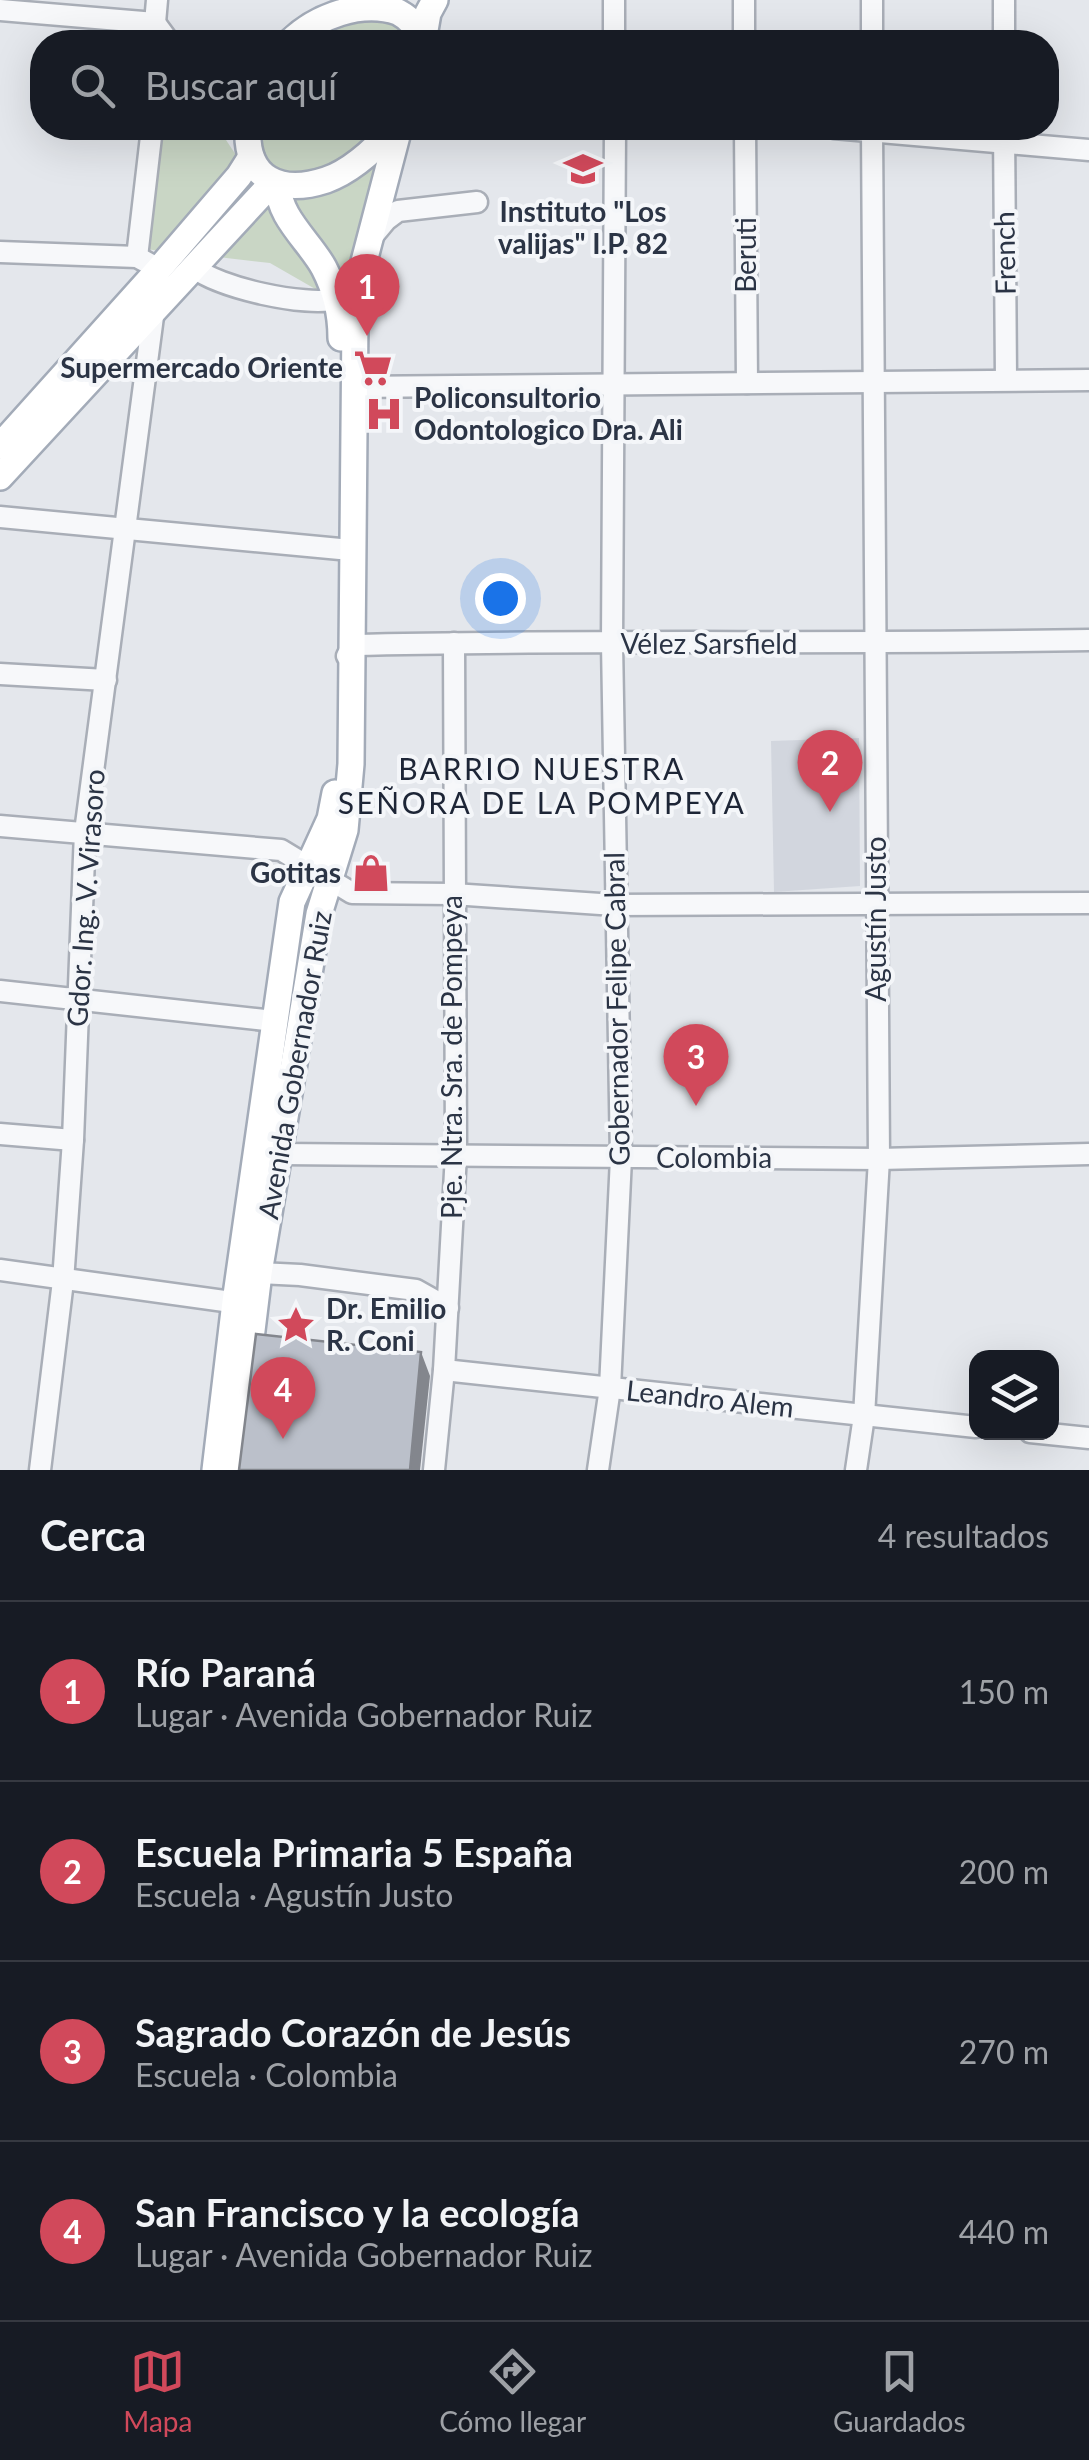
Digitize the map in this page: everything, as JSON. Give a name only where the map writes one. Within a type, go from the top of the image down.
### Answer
[{"type":"main road","points":[[306,30],[342,8],[372,2],[421,24]]},
{"type":"main road","points":[[0,446],[148,263],[239,176],[244,140]]},
{"type":"main road","name":"Avenida Gobernador Ruiz","points":[[216,1470],[245,1304],[259,1273],[318,914],[345,830],[351,764],[340,549],[341,322],[324,267],[281,204],[275,184],[257,170],[244,140]]},
{"type":"main road","points":[[0,477],[192,266],[275,184],[326,180],[357,162],[382,140]]},
{"type":"main road","name":"Avenida Gobernador Ruiz","points":[[235,1470],[245,1304],[274,1022],[292,902],[330,820],[335,789],[347,656],[355,318],[368,242],[393,140]]},
{"type":"street","points":[[157,0],[155,23],[160,30]]},
{"type":"street","points":[[614,0],[614,30]]},
{"type":"street","points":[[744,0],[744,30]]},
{"type":"street","points":[[872,0],[872,30]]},
{"type":"street","points":[[1004,0],[1004,30]]},
{"type":"street","points":[[0,10],[155,23]]},
{"type":"street","name":"Gdor. Ing. V. Virasoro","points":[[40,1470],[63,1281],[73,1140],[85,832],[155,306],[148,263],[152,140]]},
{"type":"street","name":"Gobernador Felipe Cabral","points":[[598,1470],[610,1388],[622,1158],[612,643],[615,140]]},
{"type":"street","name":"Beruti","points":[[745,140],[747,382]]},
{"type":"street","name":"Agustín Justo","points":[[856,1470],[864,1416],[879,1159],[872,140]]},
{"type":"street","name":"French","points":[[1004,140],[1006,378]]},
{"type":"street","points":[[1032,140],[1089,150]]},
{"type":"street","points":[[368,242],[398,211],[477,202]]},
{"type":"street","points":[[0,252],[148,263]]},
{"type":"street","points":[[192,266],[212,280],[300,300],[337,299]]},
{"type":"street","points":[[353,387],[1089,380]]},
{"type":"street","points":[[0,518],[340,549]]},
{"type":"street","name":"Vélez Sarsfield","points":[[347,656],[454,643],[1089,640]]},
{"type":"street","name":"Pje. Ntra. Sra. de Pompeya","points":[[434,1470],[444,1370],[456,1154],[454,643]]},
{"type":"street","points":[[0,674],[106,680]]},
{"type":"street","points":[[0,826],[282,850],[352,893],[453,894],[615,906],[1089,902]]},
{"type":"street","points":[[0,992],[274,1022]]},
{"type":"street","points":[[0,1134],[73,1140]]},
{"type":"street","name":"Colombia","points":[[280,1154],[879,1159],[1089,1154]]},
{"type":"street","points":[[0,1270],[245,1304]]},
{"type":"street","points":[[259,1273],[416,1290],[448,1308]]},
{"type":"street","name":"Leandro Alem","points":[[444,1370],[969,1426]]},
{"type":"street","points":[[1059,1435],[1089,1438]]},
{"type":"shaded area","points":[[859,738],[860,886],[774,892],[771,741]]},
{"type":"green space","points":[[338,16],[398,20],[404,30],[317,30]]},
{"type":"green space","points":[[155,140],[226,140],[240,161],[159,251],[147,249]]},
{"type":"green space","points":[[254,140],[374,140],[311,176],[272,172]]},
{"type":"green space","points":[[371,161],[381,161],[349,298],[290,200],[293,194]]},
{"type":"green space","points":[[264,205],[271,207],[318,274],[317,290],[270,263],[218,257]]},
{"type":"building","points":[[256,1334],[421,1352],[410,1470],[239,1470]]},
{"type":"place","name":"Instituto \"Los valijas\" I.P. 82","points":[[583,169]]},
{"type":"place","name":"Río Paraná","points":[[367,336]]},
{"type":"place","name":"Supermercado Oriente","points":[[373,368]]},
{"type":"place","name":"Policonsultorio Odontologico Dra. Ali","points":[[384,414]]},
{"type":"place","name":"Escuela Primaria 5 España","points":[[830,812]]},
{"type":"place","name":"Gotitas","points":[[371,873]]},
{"type":"place","name":"Sagrado Corazón de Jesús","points":[[696,1106]]},
{"type":"place","name":"Dr. Emilio R. Coni","points":[[296,1325]]},
{"type":"place","name":"San Francisco y la ecología","points":[[283,1439]]},
{"type":"district","name":"BARRIO NUESTRA SEÑORA DE LA POMPEYA","points":[[542,787]]}]
